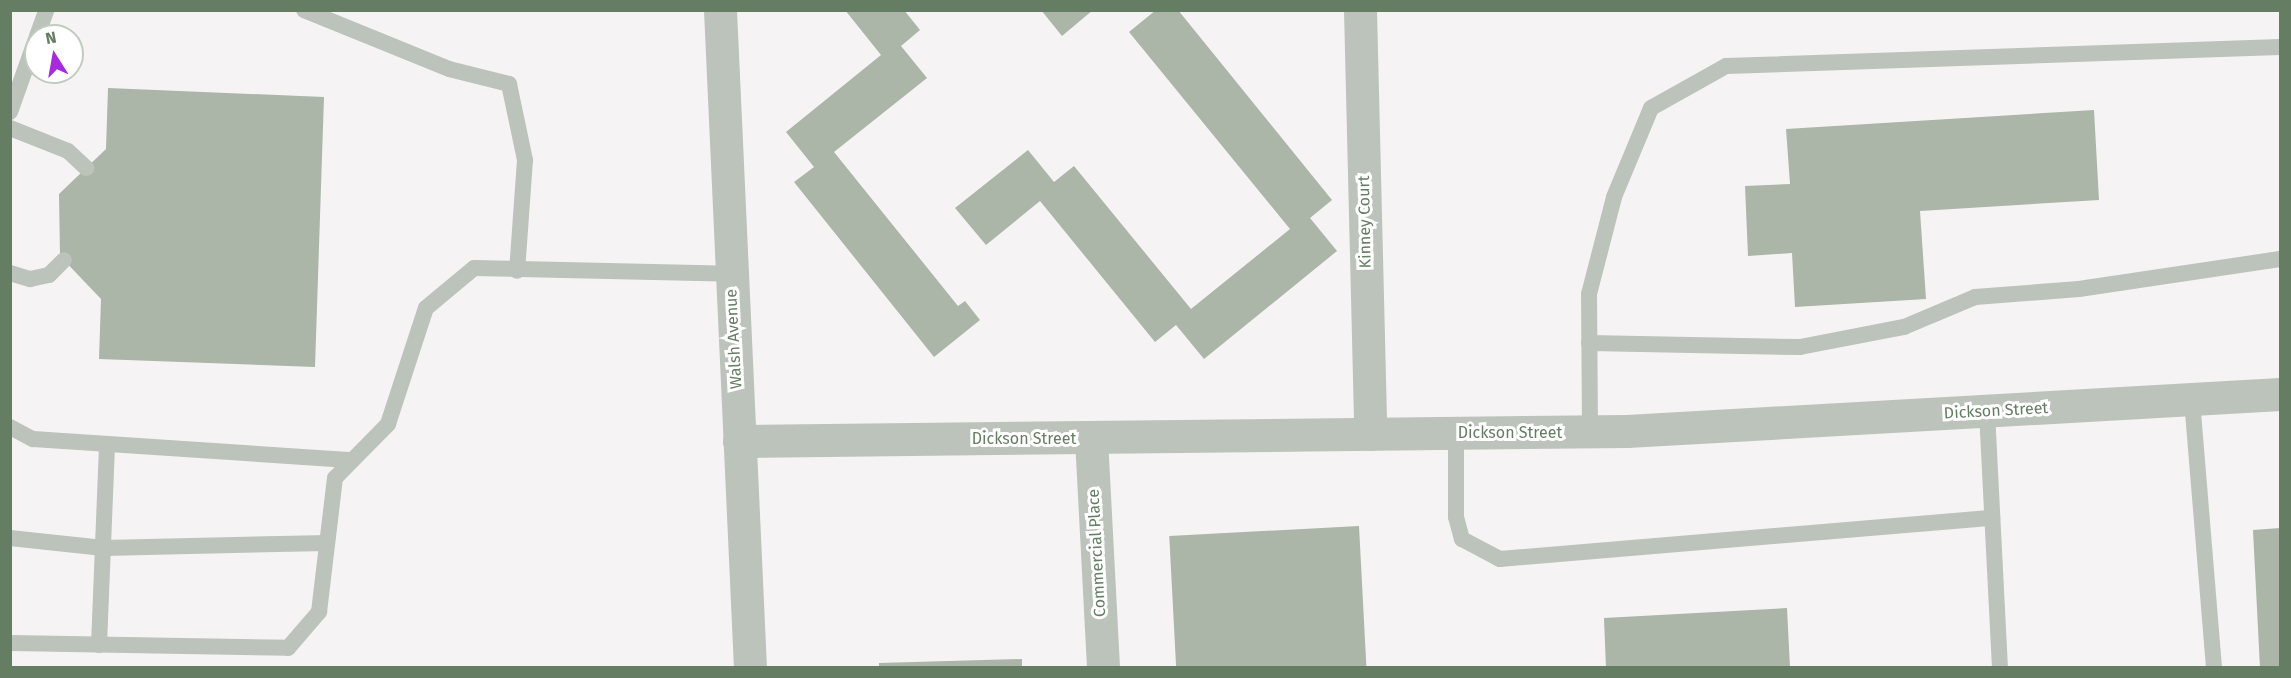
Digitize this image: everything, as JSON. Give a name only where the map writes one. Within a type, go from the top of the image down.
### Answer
[{"type":"street","name":"Walsh Avenue","points":[[720,10],[750,668]]},
{"type":"street","name":"Kinney Court","points":[[1360,10],[1370,434]]},
{"type":"street","name":"Dickson Street","points":[[739,441],[1590,432],[1987,412],[2280,394]]},
{"type":"street","name":"Commercial Place","points":[[1091,438],[1103,668]]},
{"type":"lane","points":[[304,10],[449,69],[509,84],[525,160],[517,271]]},
{"type":"lane","points":[[1590,432],[1589,294],[1614,197],[1651,108],[1726,66],[2280,47]]},
{"type":"lane","points":[[10,112],[24,73]]},
{"type":"lane","points":[[10,128],[68,151],[86,168]]},
{"type":"lane","points":[[1590,343],[1800,347],[1904,327],[1975,297],[2079,289],[2280,259]]},
{"type":"lane","points":[[10,273],[30,279],[49,275],[64,260]]},
{"type":"lane","points":[[10,644],[288,648],[319,612],[335,478],[388,424],[426,308],[474,268],[517,271],[731,274]]},
{"type":"lane","points":[[2192,400],[2214,668]]},
{"type":"lane","points":[[1987,412],[2000,668]]},
{"type":"lane","points":[[10,427],[33,439],[352,460]]},
{"type":"lane","points":[[1456,433],[1456,517],[1462,539],[1500,559],[1992,518]]},
{"type":"lane","points":[[99,645],[107,444]]},
{"type":"lane","points":[[10,538],[103,548],[327,543]]},
{"type":"building","points":[[845,10],[904,10],[920,30],[901,46],[927,78],[834,152],[958,306],[965,301],[980,320],[934,357],[794,182],[814,167],[786,132],[881,55]]},
{"type":"building","points":[[1041,10],[1093,10],[1062,36]]},
{"type":"building","points":[[1156,10],[1178,10],[1332,200],[1310,218],[1337,251],[1204,359],[1176,325],[1155,342],[1040,201],[986,245],[955,208],[1028,150],[1054,182],[1074,166],[1191,309],[1290,229],[1129,32]]},
{"type":"building","points":[[108,88],[324,97],[315,367],[99,359],[101,299],[60,256],[59,194],[106,149]]},
{"type":"building","points":[[2094,110],[2099,200],[1920,211],[1926,299],[1795,307],[1792,253],[1748,256],[1745,186],[1790,184],[1786,129]]},
{"type":"building","points":[[1359,526],[1366,668],[1176,668],[1169,536]]},
{"type":"building","points":[[2280,528],[2280,668],[2260,668],[2253,530]]},
{"type":"building","points":[[1787,608],[1790,668],[1606,668],[1604,618]]},
{"type":"building","points":[[1022,659],[1022,668],[879,668],[879,663]]}]
